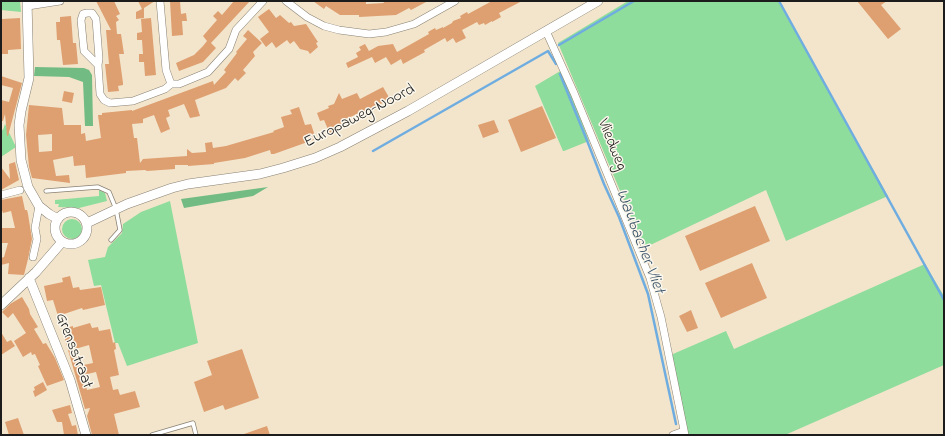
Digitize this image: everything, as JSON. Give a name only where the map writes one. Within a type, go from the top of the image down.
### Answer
[{"type":"street","points":[[58,218],[49,214],[39,206],[33,196],[26,180],[21,160],[19,137],[21,111],[29,78],[28,3],[60,1]]},
{"type":"street","points":[[160,1],[166,70],[172,84]]},
{"type":"street","points":[[98,64],[84,51],[81,20],[83,14],[92,13],[96,19],[100,94],[102,98],[107,102],[133,101],[165,89],[172,84],[179,84],[208,72],[229,49],[236,30],[263,1]]},
{"type":"street","points":[[286,1],[307,17],[324,26],[339,30],[369,34],[386,32],[414,24],[455,1]]},
{"type":"street","name":"Europaweg-Noord","points":[[87,223],[138,199],[180,185],[260,174],[315,158],[340,147],[383,124],[598,1]]},
{"type":"street","name":"Vliedweg","points":[[546,31],[574,93],[650,278],[661,317],[685,433]]},
{"type":"street","points":[[1,196],[20,190]]},
{"type":"street","points":[[33,258],[37,239],[35,228],[39,206]]},
{"type":"street","points":[[68,212],[76,212],[83,216],[87,223],[86,235],[81,241],[72,244],[62,242],[56,232],[56,223],[58,218],[68,212]]},
{"type":"street","points":[[1,305],[48,259],[62,242]]},
{"type":"street","name":"Grensstraat","points":[[29,278],[70,380],[86,435]]},
{"type":"street","points":[[673,435],[685,433]]},
{"type":"lane","points":[[46,191],[98,187],[109,192],[116,209],[120,230],[111,240]]},
{"type":"lane","points":[[152,435],[193,423],[196,435]]},
{"type":"green space","points":[[1,1],[20,1],[21,12],[1,10]]},
{"type":"green space","points":[[628,1],[778,1],[888,196],[786,241],[766,190],[644,248],[558,43]]},
{"type":"green space","points":[[35,67],[84,68],[89,70],[92,75],[93,126],[85,126],[83,82],[69,77],[34,76]]},
{"type":"green space","points":[[562,70],[589,141],[564,151],[535,86]]},
{"type":"green space","points":[[5,124],[16,147],[1,157],[1,129],[3,130]]},
{"type":"green space","points":[[268,187],[253,196],[184,208],[181,199]]},
{"type":"green space","points":[[99,190],[105,193],[107,201],[79,208],[58,207],[59,204],[55,204],[55,200],[99,196]]},
{"type":"green space","points":[[170,201],[198,343],[127,366],[118,343],[115,343],[101,285],[94,286],[88,260],[105,257],[108,247],[122,233],[123,224],[141,212]]},
{"type":"green space","points":[[72,219],[79,222],[82,229],[79,236],[72,239],[65,236],[62,229],[65,222]]},
{"type":"green space","points":[[925,264],[944,296],[944,365],[785,435],[688,435],[672,359],[673,354],[726,331],[734,349]]},
{"type":"building","points":[[96,1],[114,1],[120,14],[116,16],[119,20],[116,22],[117,34],[121,34],[124,54],[119,54],[123,85],[118,86],[119,91],[108,92],[105,64],[109,64],[106,30],[111,30]]},
{"type":"building","points":[[138,1],[155,1],[144,8],[144,18],[136,19],[136,12],[142,9]]},
{"type":"building","points":[[170,1],[180,1],[181,14],[186,13],[187,21],[182,21],[183,35],[172,36]]},
{"type":"building","points":[[234,1],[250,1],[211,43],[216,48],[203,62],[179,71],[176,63],[194,55],[203,46],[207,41],[203,36],[217,20],[213,16],[218,11],[222,15]]},
{"type":"building","points":[[313,1],[366,1],[366,4],[384,3],[383,1],[428,1],[411,10],[409,8],[396,15],[359,17],[359,15],[340,15],[326,6],[324,9]]},
{"type":"building","points":[[492,1],[522,1],[499,13],[501,17],[492,22],[485,25],[484,23],[479,25],[477,22],[462,30],[466,38],[456,43],[453,38],[447,42],[445,38],[424,50],[425,52],[403,64],[401,59],[391,65],[386,57],[375,63],[372,57],[348,68],[346,63],[358,57],[356,53],[361,50],[359,47],[365,44],[369,51],[378,46],[393,44],[397,52],[429,34],[428,32],[435,28],[436,30],[443,28],[453,21],[461,18],[460,16],[467,12],[468,14]]},
{"type":"building","points":[[857,1],[887,1],[881,5],[901,29],[888,39]]},
{"type":"building","points":[[269,9],[276,18],[280,15],[289,23],[291,22],[294,26],[306,24],[318,42],[316,43],[318,47],[310,54],[308,51],[300,49],[294,41],[290,44],[287,40],[276,48],[272,42],[266,47],[260,39],[269,32],[258,17]]},
{"type":"building","points":[[71,16],[73,43],[76,43],[78,64],[63,65],[60,40],[57,40],[56,22],[60,22],[60,17]]},
{"type":"building","points":[[20,18],[21,49],[8,50],[8,54],[1,54],[2,19]]},
{"type":"building","points":[[151,18],[156,75],[145,76],[144,62],[139,62],[139,54],[143,54],[142,40],[137,40],[137,33],[142,32],[141,19]]},
{"type":"building","points":[[248,30],[262,43],[253,52],[255,56],[243,70],[246,73],[238,81],[235,78],[226,88],[195,100],[200,116],[190,118],[184,104],[168,110],[170,116],[166,118],[170,129],[161,133],[154,115],[143,119],[143,123],[132,124],[134,138],[137,138],[140,163],[143,159],[187,156],[187,149],[192,153],[206,152],[205,143],[212,142],[213,148],[226,146],[274,132],[273,131],[284,127],[281,117],[292,114],[290,110],[299,107],[305,125],[311,124],[316,139],[274,154],[271,154],[270,150],[245,158],[214,164],[188,166],[175,165],[175,169],[126,171],[126,173],[86,178],[85,165],[74,166],[73,156],[53,160],[56,176],[69,175],[70,183],[32,178],[29,167],[26,135],[29,105],[62,108],[64,125],[81,125],[81,134],[85,133],[86,141],[101,138],[98,115],[102,115],[102,113],[132,111],[213,81],[214,85],[226,72],[224,70],[247,39],[243,36]],"holes":[[[52,134],[52,151],[39,152],[38,135]]]},
{"type":"building","points":[[1,76],[22,83],[8,136],[5,114],[3,121],[1,121],[1,100],[9,102],[13,88],[1,85]]},
{"type":"building","points":[[383,87],[390,99],[375,107],[345,119],[346,122],[335,126],[337,131],[330,134],[324,120],[320,121],[317,113],[334,104],[339,93],[342,99],[357,93],[360,99]]},
{"type":"building","points":[[64,91],[74,93],[72,103],[62,101]]},
{"type":"building","points":[[542,106],[556,138],[521,152],[508,120]]},
{"type":"building","points":[[494,120],[499,132],[483,138],[478,125]]},
{"type":"building","points":[[15,162],[19,180],[1,190],[1,167],[10,179],[9,164]]},
{"type":"building","points":[[22,196],[25,210],[27,210],[28,214],[32,239],[24,275],[8,274],[9,263],[1,265],[1,258],[4,257],[8,243],[1,243],[1,228],[15,228],[11,211],[3,213],[1,208],[1,200]]},
{"type":"building","points":[[755,206],[770,241],[700,271],[685,236]]},
{"type":"building","points":[[752,263],[767,298],[721,318],[705,283]]},
{"type":"building","points":[[70,276],[73,288],[79,287],[80,290],[101,287],[105,305],[83,310],[82,308],[58,316],[53,300],[47,301],[44,286],[63,282],[62,278]]},
{"type":"building","points":[[22,297],[38,327],[34,329],[43,344],[46,343],[55,358],[64,380],[47,386],[38,366],[40,365],[35,354],[32,355],[31,352],[23,357],[14,341],[26,333],[13,313],[8,318],[2,312],[10,304]]},
{"type":"building","points":[[691,310],[698,328],[687,332],[679,316]]},
{"type":"building","points":[[90,323],[92,328],[98,327],[99,331],[110,329],[113,343],[115,342],[116,349],[114,350],[119,375],[110,377],[113,390],[118,389],[120,395],[135,391],[140,407],[114,414],[119,435],[92,435],[87,416],[90,408],[85,409],[62,329],[73,326],[73,328]],"holes":[[[89,345],[93,363],[79,366],[75,349]],[[96,372],[100,387],[87,390],[83,375]]]},
{"type":"building","points":[[1,332],[7,342],[11,340],[15,346],[1,355]]},
{"type":"building","points":[[242,349],[259,398],[225,410],[223,405],[204,412],[194,382],[212,375],[207,361]]},
{"type":"building","points":[[43,382],[47,390],[35,397],[33,391],[35,390],[34,387]]},
{"type":"building","points":[[70,405],[72,413],[68,414],[72,426],[76,425],[78,435],[64,435],[62,422],[57,422],[52,410]]},
{"type":"building","points":[[18,418],[24,435],[9,435],[5,422]]},
{"type":"building","points":[[267,426],[270,435],[244,435],[244,434]]},
{"type":"waterway","name":"Waubacher Vliet","points":[[559,45],[634,1]]},
{"type":"waterway","points":[[779,1],[944,300]]},
{"type":"waterway","points":[[373,151],[548,51],[556,64]]},
{"type":"waterway","name":"Waubacher Vliet","points":[[560,74],[604,184],[619,217],[648,294],[676,424]]}]
